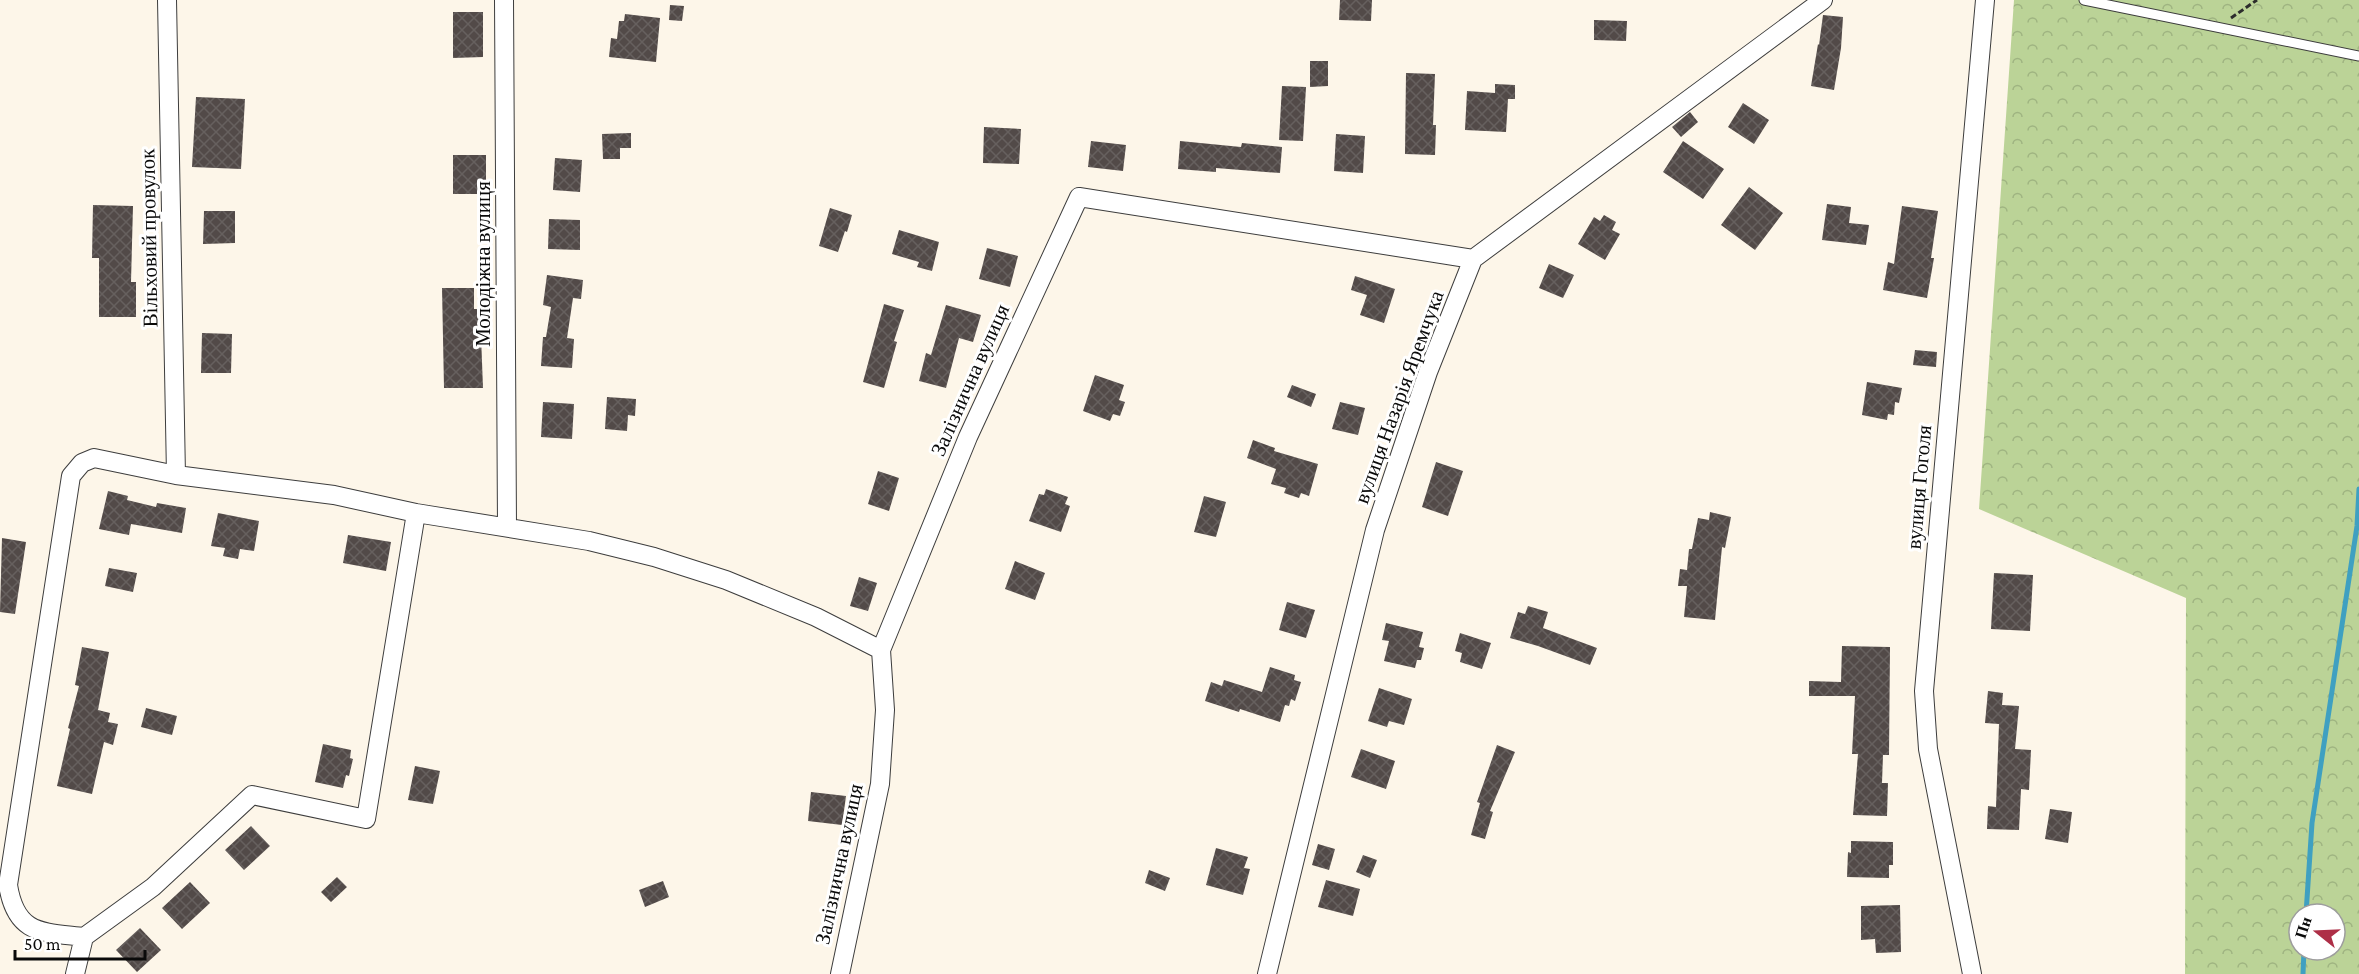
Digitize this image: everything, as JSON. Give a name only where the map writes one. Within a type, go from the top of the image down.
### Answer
[{"type":"street","name":"Вільховий провулок","points":[[167,0],[176,475]]},
{"type":"street","name":"Молодіжна вулиця","points":[[504,0],[507,527]]},
{"type":"street","points":[[1473,259],[1823,0]]},
{"type":"street","name":"вулиця Гоголя","points":[[1972,974],[1928,748],[1924,692],[1985,0]]},
{"type":"street","name":"Залізнична вулиця","points":[[840,974],[880,784],[885,710],[881,650],[968,437],[1079,197],[1473,259]]},
{"type":"street","name":"вулиця Назарія Яремчука","points":[[1267,974],[1375,530],[1428,372],[1473,259]]},
{"type":"street","points":[[84,937],[34,929],[21,920],[11,905],[8,885],[70,476],[81,463],[94,458],[176,475],[334,495],[416,513],[589,541],[654,557],[726,580],[816,617],[881,650]]},
{"type":"street","points":[[75,974],[84,937],[153,887],[252,795],[366,819],[416,513]]},
{"type":"lane","points":[[2084,0],[2359,56]]},
{"type":"path","points":[[2217,27],[2257,0]]},
{"type":"green space","points":[[2014,0],[2359,0],[2359,974],[2185,974],[2186,598],[1979,509]]},
{"type":"building","points":[[1340,0],[1372,0],[1371,21],[1339,20]]},
{"type":"building","points":[[670,5],[684,6],[682,21],[669,20]]},
{"type":"building","points":[[453,12],[483,12],[483,57],[453,58]]},
{"type":"building","points":[[625,14],[660,18],[656,62],[609,57],[611,38],[617,39],[619,21],[624,21]]},
{"type":"building","points":[[1823,15],[1843,17],[1841,48],[1834,90],[1811,86]]},
{"type":"building","points":[[1594,20],[1627,21],[1626,41],[1594,40]]},
{"type":"building","points":[[1310,61],[1328,61],[1328,86],[1310,87]]},
{"type":"building","points":[[1406,73],[1435,74],[1433,125],[1436,125],[1435,155],[1405,154]]},
{"type":"building","points":[[1495,84],[1515,85],[1515,99],[1508,99],[1506,132],[1465,130],[1467,91],[1495,93]]},
{"type":"building","points":[[1282,86],[1306,87],[1303,141],[1279,140]]},
{"type":"building","points":[[196,97],[245,99],[241,169],[192,167]]},
{"type":"building","points":[[1743,103],[1769,120],[1754,144],[1728,127]]},
{"type":"building","points":[[1690,112],[1698,122],[1681,137],[1672,127]]},
{"type":"building","points":[[984,127],[1021,129],[1019,164],[983,163]]},
{"type":"building","points":[[631,133],[631,148],[620,148],[620,159],[603,159],[602,134]]},
{"type":"building","points":[[1336,134],[1365,136],[1363,173],[1334,171]]},
{"type":"building","points":[[1091,141],[1126,145],[1123,171],[1088,167]]},
{"type":"building","points":[[1180,141],[1241,147],[1242,143],[1282,147],[1280,173],[1216,168],[1216,172],[1178,169]]},
{"type":"building","points":[[1683,141],[1724,169],[1703,199],[1663,172]]},
{"type":"building","points":[[453,155],[486,155],[486,194],[453,194]]},
{"type":"building","points":[[555,158],[582,160],[580,192],[553,190]]},
{"type":"building","points":[[1749,187],[1783,213],[1755,250],[1721,225]]},
{"type":"building","points":[[1827,204],[1851,207],[1849,223],[1869,225],[1866,245],[1822,240]]},
{"type":"building","points":[[93,205],[133,206],[131,282],[136,282],[136,317],[99,317],[99,258],[92,258]]},
{"type":"building","points":[[1902,206],[1938,211],[1931,258],[1934,258],[1927,298],[1883,290],[1888,262],[1894,264]]},
{"type":"building","points":[[830,208],[852,215],[838,252],[819,246]]},
{"type":"building","points":[[204,211],[235,211],[235,243],[203,244]]},
{"type":"building","points":[[1604,215],[1616,222],[1612,230],[1620,234],[1605,260],[1578,244],[1594,217],[1600,221]]},
{"type":"building","points":[[549,219],[580,220],[580,250],[548,249]]},
{"type":"building","points":[[899,230],[939,242],[932,271],[917,267],[919,262],[892,254]]},
{"type":"building","points":[[987,248],[1018,256],[1010,287],[979,279]]},
{"type":"building","points":[[1549,264],[1574,275],[1563,298],[1539,288]]},
{"type":"building","points":[[547,275],[583,280],[581,299],[573,298],[567,338],[574,339],[572,368],[541,366],[543,337],[546,337],[551,307],[543,305]]},
{"type":"building","points":[[1355,276],[1395,289],[1384,323],[1360,315],[1367,295],[1351,290]]},
{"type":"building","points":[[442,288],[474,288],[474,309],[480,309],[483,388],[444,388]]},
{"type":"building","points":[[884,304],[904,310],[894,341],[897,342],[884,388],[863,382]]},
{"type":"building","points":[[946,305],[981,315],[973,342],[959,338],[946,388],[919,381],[926,353],[931,355]]},
{"type":"building","points":[[202,333],[232,334],[231,373],[201,373]]},
{"type":"building","points":[[1915,350],[1937,352],[1936,367],[1913,365]]},
{"type":"building","points":[[1095,375],[1124,385],[1119,400],[1125,402],[1120,416],[1113,414],[1110,421],[1083,411]]},
{"type":"building","points":[[1867,382],[1902,388],[1899,403],[1895,402],[1894,415],[1888,414],[1887,420],[1862,415]]},
{"type":"building","points":[[1292,385],[1316,394],[1311,407],[1287,397]]},
{"type":"building","points":[[607,397],[636,399],[635,416],[628,415],[627,431],[605,429]]},
{"type":"building","points":[[543,402],[574,404],[572,439],[541,437]]},
{"type":"building","points":[[1340,402],[1365,408],[1358,435],[1332,429]]},
{"type":"building","points":[[1253,440],[1275,448],[1274,451],[1318,464],[1309,496],[1301,493],[1299,498],[1284,493],[1286,488],[1271,484],[1276,469],[1247,458]]},
{"type":"building","points":[[1436,462],[1463,471],[1448,516],[1422,507]]},
{"type":"building","points":[[878,471],[899,478],[889,511],[868,504]]},
{"type":"building","points":[[1046,489],[1068,497],[1065,504],[1070,506],[1061,532],[1029,521],[1039,494],[1044,495]]},
{"type":"building","points":[[108,491],[128,496],[127,500],[156,507],[157,503],[186,508],[182,533],[131,524],[129,535],[99,529]]},
{"type":"building","points":[[1204,496],[1226,502],[1216,537],[1194,532]]},
{"type":"building","points":[[1710,512],[1731,517],[1725,548],[1722,547],[1715,620],[1684,617],[1687,586],[1678,586],[1680,569],[1687,570],[1689,549],[1692,549],[1698,518],[1709,520]]},
{"type":"building","points":[[218,513],[259,521],[254,551],[240,549],[238,559],[223,556],[225,548],[211,546]]},
{"type":"building","points":[[348,535],[391,542],[386,571],[343,563]]},
{"type":"building","points":[[2,538],[26,542],[15,614],[0,612]]},
{"type":"building","points":[[1015,561],[1045,573],[1035,600],[1005,589]]},
{"type":"building","points":[[109,568],[137,573],[133,592],[105,586]]},
{"type":"building","points":[[1994,573],[2033,575],[2030,631],[1991,629]]},
{"type":"building","points":[[859,577],[877,583],[868,611],[850,606]]},
{"type":"building","points":[[1287,602],[1315,610],[1306,638],[1279,630]]},
{"type":"building","points":[[1528,606],[1548,612],[1543,628],[1597,648],[1590,665],[1510,638],[1518,612],[1525,614]]},
{"type":"building","points":[[1386,623],[1423,632],[1419,647],[1424,648],[1421,660],[1417,660],[1415,668],[1384,661],[1389,641],[1382,640]]},
{"type":"building","points":[[1460,633],[1491,643],[1482,669],[1460,662],[1462,653],[1455,651]]},
{"type":"building","points":[[1842,646],[1890,647],[1889,755],[1883,755],[1882,783],[1888,783],[1887,816],[1853,815],[1858,754],[1852,754],[1855,696],[1809,696],[1809,681],[1841,682]]},
{"type":"building","points":[[82,647],[109,652],[98,710],[110,713],[108,722],[118,724],[113,745],[104,742],[92,794],[57,786],[79,686],[75,685]]},
{"type":"building","points":[[1270,667],[1295,675],[1294,680],[1301,682],[1295,701],[1291,699],[1289,706],[1285,705],[1280,722],[1205,701],[1211,682],[1222,686],[1224,680],[1262,692]]},
{"type":"building","points":[[1379,688],[1412,699],[1404,725],[1389,721],[1387,727],[1368,721]]},
{"type":"building","points":[[1988,691],[2003,693],[2002,705],[2019,706],[2015,749],[2031,750],[2029,790],[2021,789],[2019,830],[1987,829],[1988,806],[1996,807],[1999,724],[1985,723]]},
{"type":"building","points":[[146,708],[177,716],[172,735],[141,727]]},
{"type":"building","points":[[323,744],[351,750],[350,758],[353,759],[343,788],[315,782]]},
{"type":"building","points":[[1497,745],[1515,752],[1490,811],[1493,812],[1485,839],[1471,835],[1480,803],[1477,802]]},
{"type":"building","points":[[1361,749],[1395,761],[1386,789],[1351,777]]},
{"type":"building","points":[[415,766],[440,771],[433,804],[408,800]]},
{"type":"building","points":[[811,792],[846,796],[842,825],[808,821]]},
{"type":"building","points":[[2050,809],[2072,812],[2068,843],[2045,839]]},
{"type":"building","points":[[251,826],[270,846],[244,870],[225,850]]},
{"type":"building","points":[[1851,841],[1893,842],[1893,865],[1889,865],[1889,878],[1847,877]]},
{"type":"building","points":[[1318,844],[1335,849],[1329,870],[1312,865]]},
{"type":"building","points":[[1216,848],[1248,857],[1244,868],[1250,869],[1243,895],[1206,885]]},
{"type":"building","points":[[1363,855],[1377,860],[1370,878],[1356,872]]},
{"type":"building","points":[[1149,870],[1170,878],[1165,891],[1145,883]]},
{"type":"building","points":[[337,877],[347,887],[331,902],[321,892]]},
{"type":"building","points":[[1326,880],[1360,889],[1353,916],[1318,907]]},
{"type":"building","points":[[663,881],[669,897],[645,907],[639,890]]},
{"type":"building","points":[[190,882],[210,903],[182,929],[162,908]]},
{"type":"building","points":[[1900,905],[1901,952],[1876,953],[1875,939],[1861,940],[1861,906]]},
{"type":"building","points":[[140,928],[161,950],[137,972],[116,950]]},
{"type":"waterway","points":[[2307,902],[2312,823],[2357,526],[2359,489]]},
{"type":"waterway","points":[[2303,974],[2304,962]]}]
